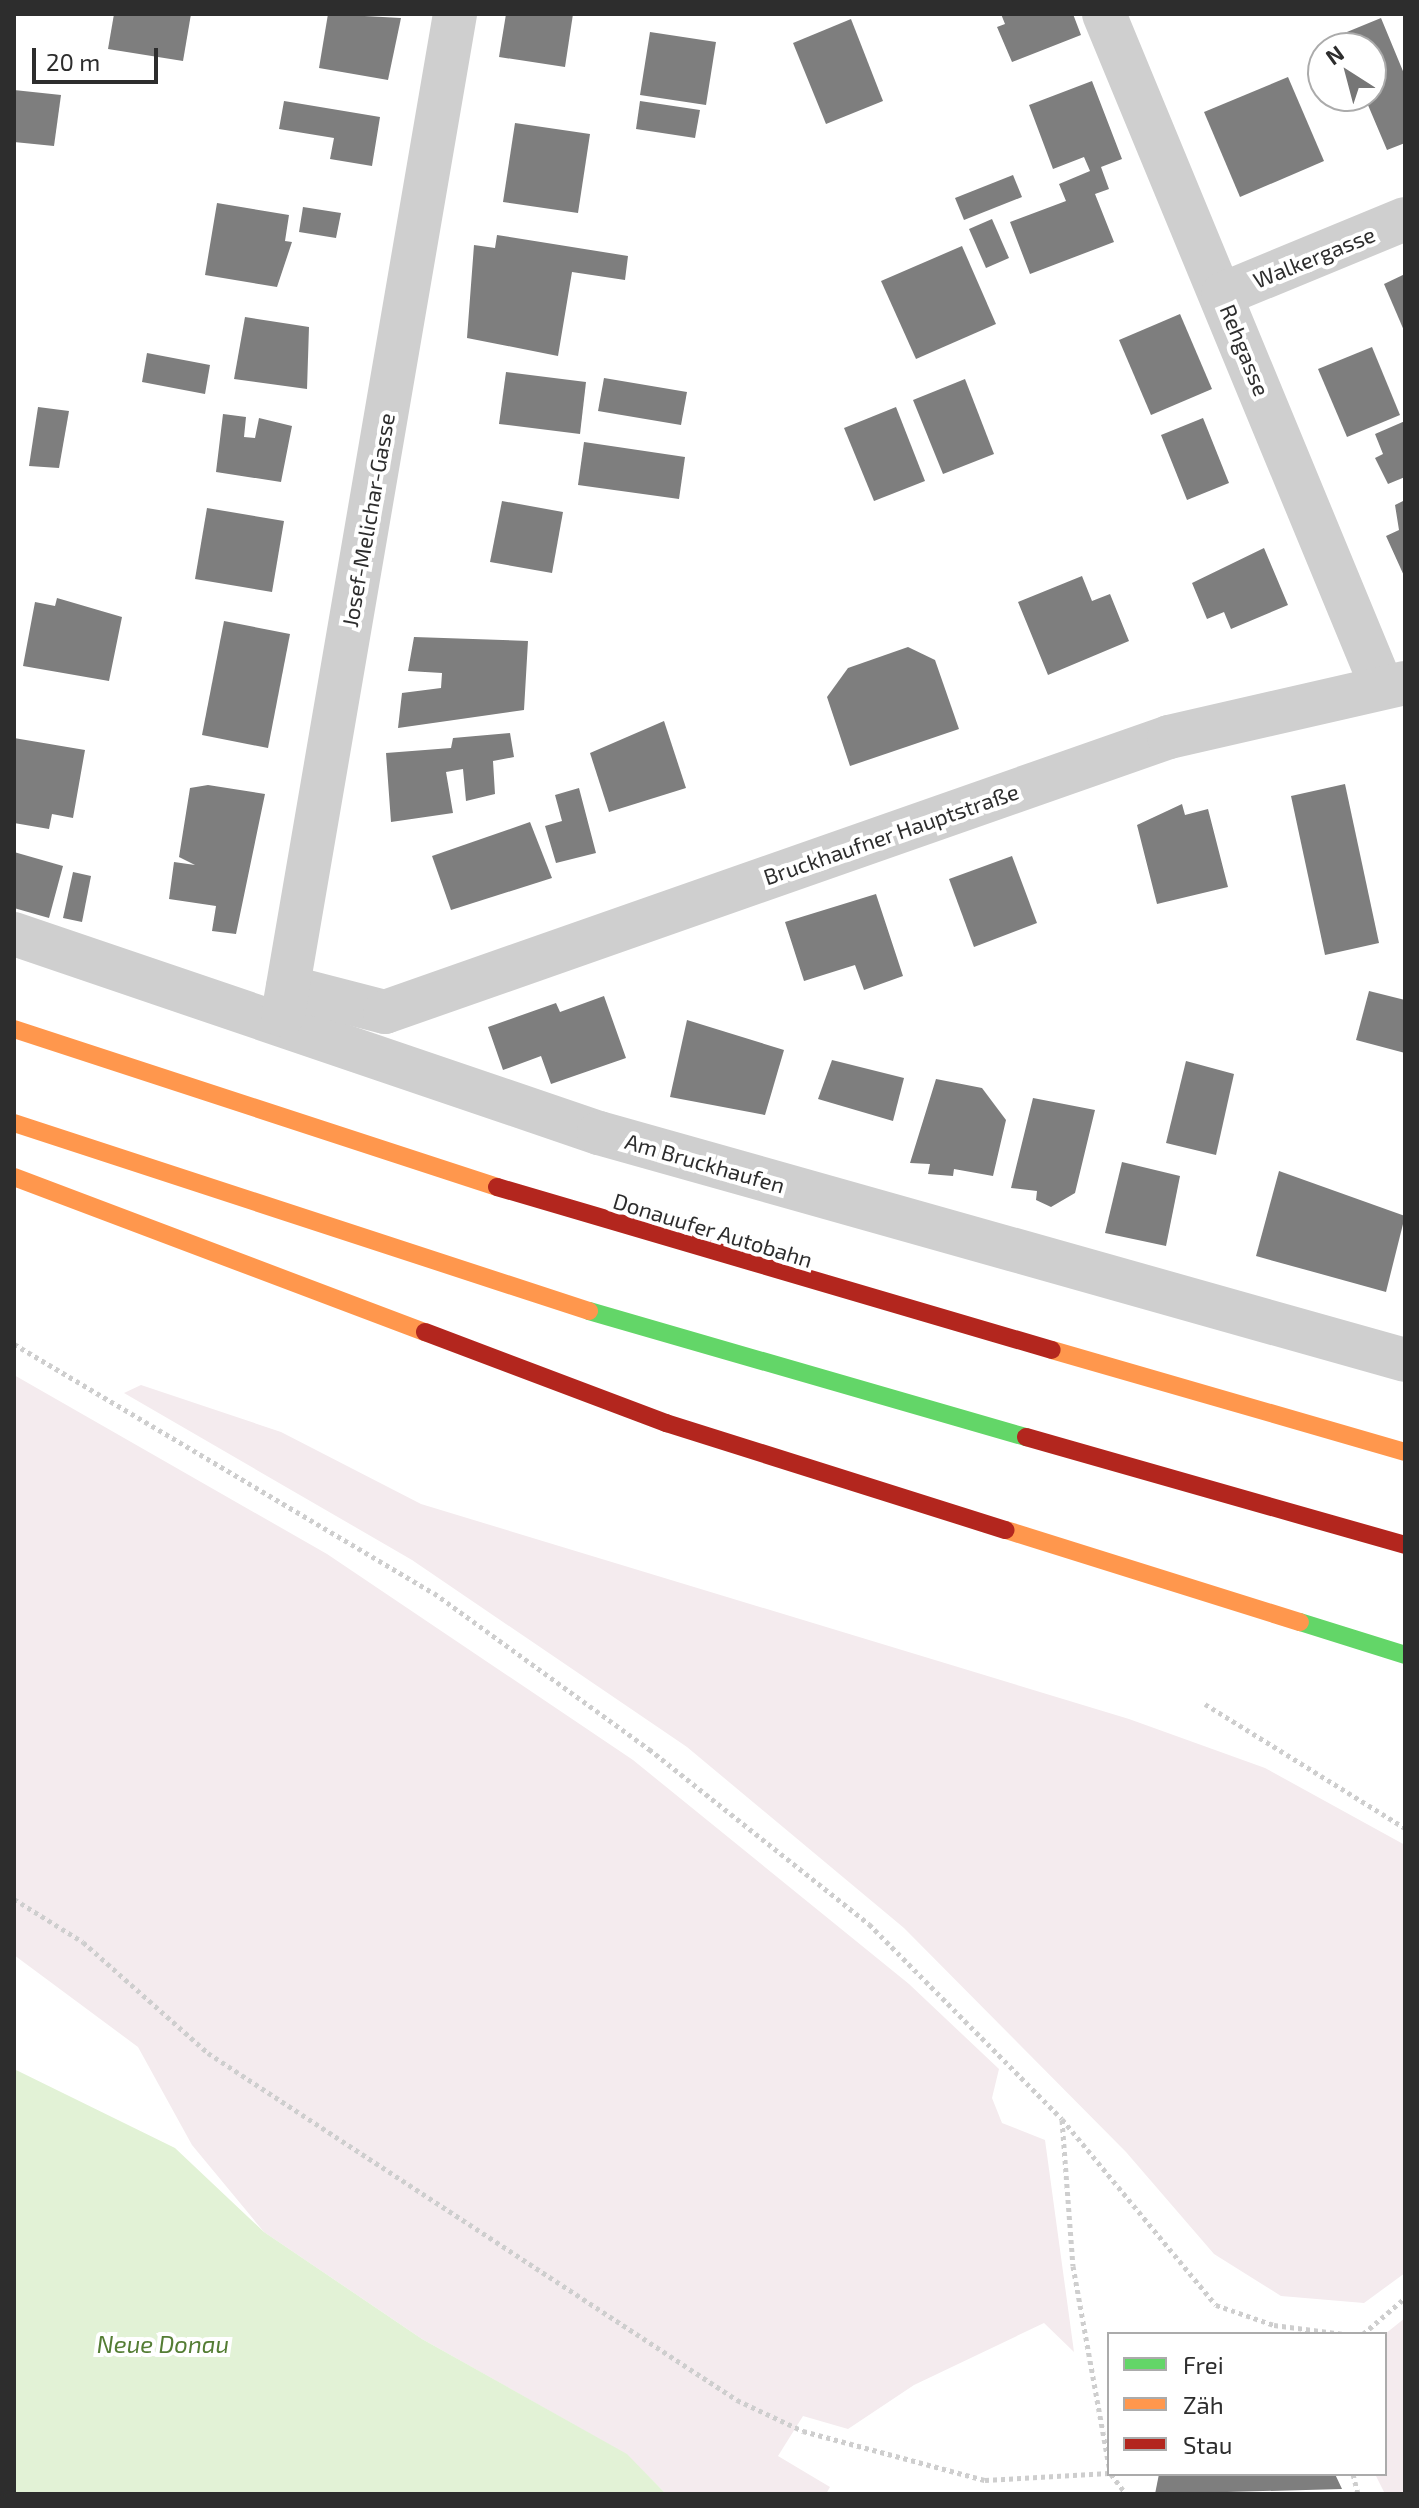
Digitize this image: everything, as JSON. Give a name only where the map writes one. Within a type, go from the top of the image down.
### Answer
[{"type":"highway","name":"Donauufer Autobahn","points":[[14,1029],[591,1218],[1405,1452]]},
{"type":"highway","points":[[14,1123],[641,1328],[1405,1545]]},
{"type":"highway","points":[[14,1177],[666,1423],[1405,1655]]},
{"type":"street","name":"Josef-Melichar-Gasse","points":[[284,1006],[455,14]]},
{"type":"street","name":"Rehgasse","points":[[1104,14],[1394,685]]},
{"type":"street","name":"Walkergasse","points":[[1223,294],[1405,219]]},
{"type":"street","name":"Bruckhaufner Hauptstraße","points":[[385,1012],[1169,737],[1394,685]]},
{"type":"street","name":"Am Bruckhaufen","points":[[14,934],[284,1006],[376,1060],[599,1133],[1405,1360]]},
{"type":"street","points":[[284,1006],[385,1012],[376,1060]]},
{"type":"path","points":[[14,1344],[434,1593],[649,1749],[869,1924],[1062,2119],[1216,2305],[1274,2325],[1328,2332]]},
{"type":"path","points":[[1205,1704],[1405,1828]]},
{"type":"path","points":[[14,1899],[102,1957],[208,2053],[737,2400],[803,2431],[985,2480],[1107,2471]]},
{"type":"path","points":[[1062,2119],[1073,2266],[1107,2454]]},
{"type":"path","points":[[1365,2332],[1405,2298]]},
{"type":"path","points":[[1113,2476],[1126,2494]]},
{"type":"shaded area","points":[[14,1375],[327,1554],[633,1760],[909,1984],[999,2069],[992,2098],[1002,2123],[1045,2140],[1074,2352],[1044,2323],[914,2385],[848,2429],[803,2416],[778,2456],[830,2487],[826,2494],[666,2494],[626,2454],[422,2339],[264,2232],[192,2145],[138,2047],[14,1955]]},
{"type":"shaded area","points":[[141,1385],[281,1432],[421,1504],[1129,1719],[1265,1768],[1405,1845],[1405,2273],[1364,2303],[1281,2296],[1214,2254],[1126,2152],[904,1928],[687,1747],[412,1560],[124,1393]]},
{"type":"shaded area","points":[[1405,2318],[1405,2494],[1385,2494],[1376,2476],[1387,2476],[1387,2332]]},
{"type":"water","name":"Neue Donau","points":[[14,2069],[175,2148],[264,2232],[422,2339],[627,2454],[666,2494],[14,2494]]},
{"type":"building","points":[[114,14],[191,14],[183,61],[108,49]]},
{"type":"building","points":[[328,14],[401,18],[388,80],[319,68]]},
{"type":"building","points":[[506,14],[573,14],[565,67],[499,57]]},
{"type":"building","points":[[1001,14],[1073,14],[1081,35],[1012,62],[997,27],[1005,24]]},
{"type":"building","points":[[1381,18],[1387,32],[1347,32]]},
{"type":"building","points":[[851,19],[883,101],[826,124],[793,43]]},
{"type":"building","points":[[650,32],[716,42],[706,105],[640,95]]},
{"type":"building","points":[[1387,32],[1405,76],[1405,143],[1387,150],[1371,112],[1387,112]]},
{"type":"building","points":[[1288,77],[1324,161],[1240,197],[1204,112]]},
{"type":"building","points":[[1092,81],[1122,159],[1101,167],[1109,189],[1095,194],[1114,242],[1030,274],[1010,222],[1066,201],[1059,184],[1090,171],[1084,157],[1053,169],[1029,105]]},
{"type":"building","points":[[14,90],[61,95],[54,146],[14,142]]},
{"type":"building","points":[[284,101],[380,117],[372,166],[330,159],[334,138],[279,129]]},
{"type":"building","points":[[640,101],[700,110],[695,138],[636,129]]},
{"type":"building","points":[[515,123],[590,134],[578,213],[503,202]]},
{"type":"building","points":[[1013,175],[1022,197],[964,220],[955,198]]},
{"type":"building","points":[[217,203],[289,215],[285,241],[292,242],[277,287],[205,275]]},
{"type":"building","points":[[303,207],[341,213],[336,238],[299,232]]},
{"type":"building","points":[[992,219],[1009,258],[986,268],[969,229]]},
{"type":"building","points":[[497,235],[628,256],[625,280],[572,272],[558,356],[467,338],[474,245],[495,248]]},
{"type":"building","points":[[962,246],[996,324],[916,359],[881,281]]},
{"type":"building","points":[[1405,274],[1405,333],[1384,284]]},
{"type":"building","points":[[1180,314],[1212,389],[1151,415],[1119,340]]},
{"type":"building","points":[[245,317],[309,327],[307,389],[234,379]]},
{"type":"building","points":[[1372,347],[1400,415],[1347,437],[1318,369]]},
{"type":"building","points":[[147,353],[210,365],[205,394],[142,382]]},
{"type":"building","points":[[506,372],[586,382],[580,434],[499,424]]},
{"type":"building","points":[[604,378],[687,392],[681,425],[598,411]]},
{"type":"building","points":[[965,379],[994,454],[943,474],[913,400]]},
{"type":"building","points":[[38,407],[69,411],[59,468],[29,466]]},
{"type":"building","points":[[896,407],[925,481],[874,501],[844,428]]},
{"type":"building","points":[[223,414],[246,417],[244,437],[255,438],[259,418],[292,426],[281,482],[216,472]]},
{"type":"building","points":[[1203,418],[1229,483],[1187,500],[1161,435]]},
{"type":"building","points":[[1405,421],[1405,477],[1388,484],[1375,458],[1383,454],[1375,434]]},
{"type":"building","points":[[584,442],[685,457],[679,499],[578,485]]},
{"type":"building","points":[[1405,500],[1405,578],[1386,536],[1399,530],[1395,505]]},
{"type":"building","points":[[502,501],[563,512],[552,573],[490,562]]},
{"type":"building","points":[[207,508],[284,521],[272,592],[195,579]]},
{"type":"building","points":[[1264,548],[1288,605],[1231,629],[1224,612],[1207,619],[1192,583]]},
{"type":"building","points":[[1082,576],[1092,601],[1110,594],[1129,641],[1048,675],[1018,602]]},
{"type":"building","points":[[57,598],[122,617],[109,681],[23,666],[35,602],[55,606]]},
{"type":"building","points":[[224,621],[290,634],[268,748],[202,735]]},
{"type":"building","points":[[414,637],[528,641],[524,710],[398,728],[402,693],[441,688],[442,673],[408,671]]},
{"type":"building","points":[[908,647],[935,660],[959,729],[850,766],[827,697],[848,668]]},
{"type":"building","points":[[664,721],[686,788],[609,812],[590,753]]},
{"type":"building","points":[[510,733],[514,757],[493,761],[495,794],[466,801],[463,769],[446,772],[453,813],[391,822],[386,753],[451,748],[453,738]]},
{"type":"building","points":[[14,738],[85,750],[73,818],[52,814],[49,829],[14,823]]},
{"type":"building","points":[[1345,784],[1379,943],[1325,955],[1291,796]]},
{"type":"building","points":[[208,785],[265,794],[236,934],[212,931],[216,906],[169,899],[174,862],[195,865],[179,857],[190,788]]},
{"type":"building","points":[[579,788],[596,853],[556,863],[545,826],[562,821],[555,795]]},
{"type":"building","points":[[1182,804],[1185,815],[1208,809],[1228,887],[1157,904],[1137,825]]},
{"type":"building","points":[[530,822],[552,878],[451,910],[432,856]]},
{"type":"building","points":[[14,852],[63,866],[49,918],[14,908]]},
{"type":"building","points":[[1012,856],[1037,923],[974,947],[949,879]]},
{"type":"building","points":[[73,872],[91,876],[82,922],[63,918]]},
{"type":"building","points":[[876,894],[903,976],[864,990],[855,965],[804,981],[785,922]]},
{"type":"building","points":[[1369,991],[1405,1000],[1405,1053],[1356,1040]]},
{"type":"building","points":[[604,996],[626,1058],[551,1084],[541,1056],[503,1070],[488,1027],[556,1003],[560,1012]]},
{"type":"building","points":[[687,1020],[784,1050],[765,1115],[670,1097]]},
{"type":"building","points":[[832,1060],[904,1078],[893,1121],[818,1099]]},
{"type":"building","points":[[1186,1061],[1234,1074],[1216,1155],[1166,1143]]},
{"type":"building","points":[[936,1079],[982,1088],[1006,1120],[993,1176],[954,1169],[953,1176],[928,1174],[930,1164],[910,1163]]},
{"type":"building","points":[[1033,1098],[1095,1110],[1075,1193],[1051,1207],[1036,1200],[1037,1191],[1011,1188]]},
{"type":"building","points":[[1122,1162],[1180,1176],[1166,1246],[1105,1233]]},
{"type":"building","points":[[1279,1171],[1405,1216],[1386,1292],[1256,1256]]},
{"type":"building","points":[[1159,2476],[1336,2476],[1342,2489],[1155,2494]]},
{"type":"traffic: fast","points":[[589,1311],[1026,1437]]},
{"type":"traffic: fast","points":[[1300,1622],[1405,1655]]},
{"type":"traffic: slow","points":[[14,1029],[497,1187]]},
{"type":"traffic: slow","points":[[14,1123],[589,1311]]},
{"type":"traffic: slow","points":[[14,1177],[425,1332]]},
{"type":"traffic: slow","points":[[1052,1350],[1405,1452]]},
{"type":"traffic: slow","points":[[1006,1530],[1300,1622]]},
{"type":"traffic: jam","points":[[497,1187],[1052,1350]]},
{"type":"traffic: jam","points":[[425,1332],[666,1423],[1006,1530]]},
{"type":"traffic: jam","points":[[1026,1437],[1405,1545]]}]
